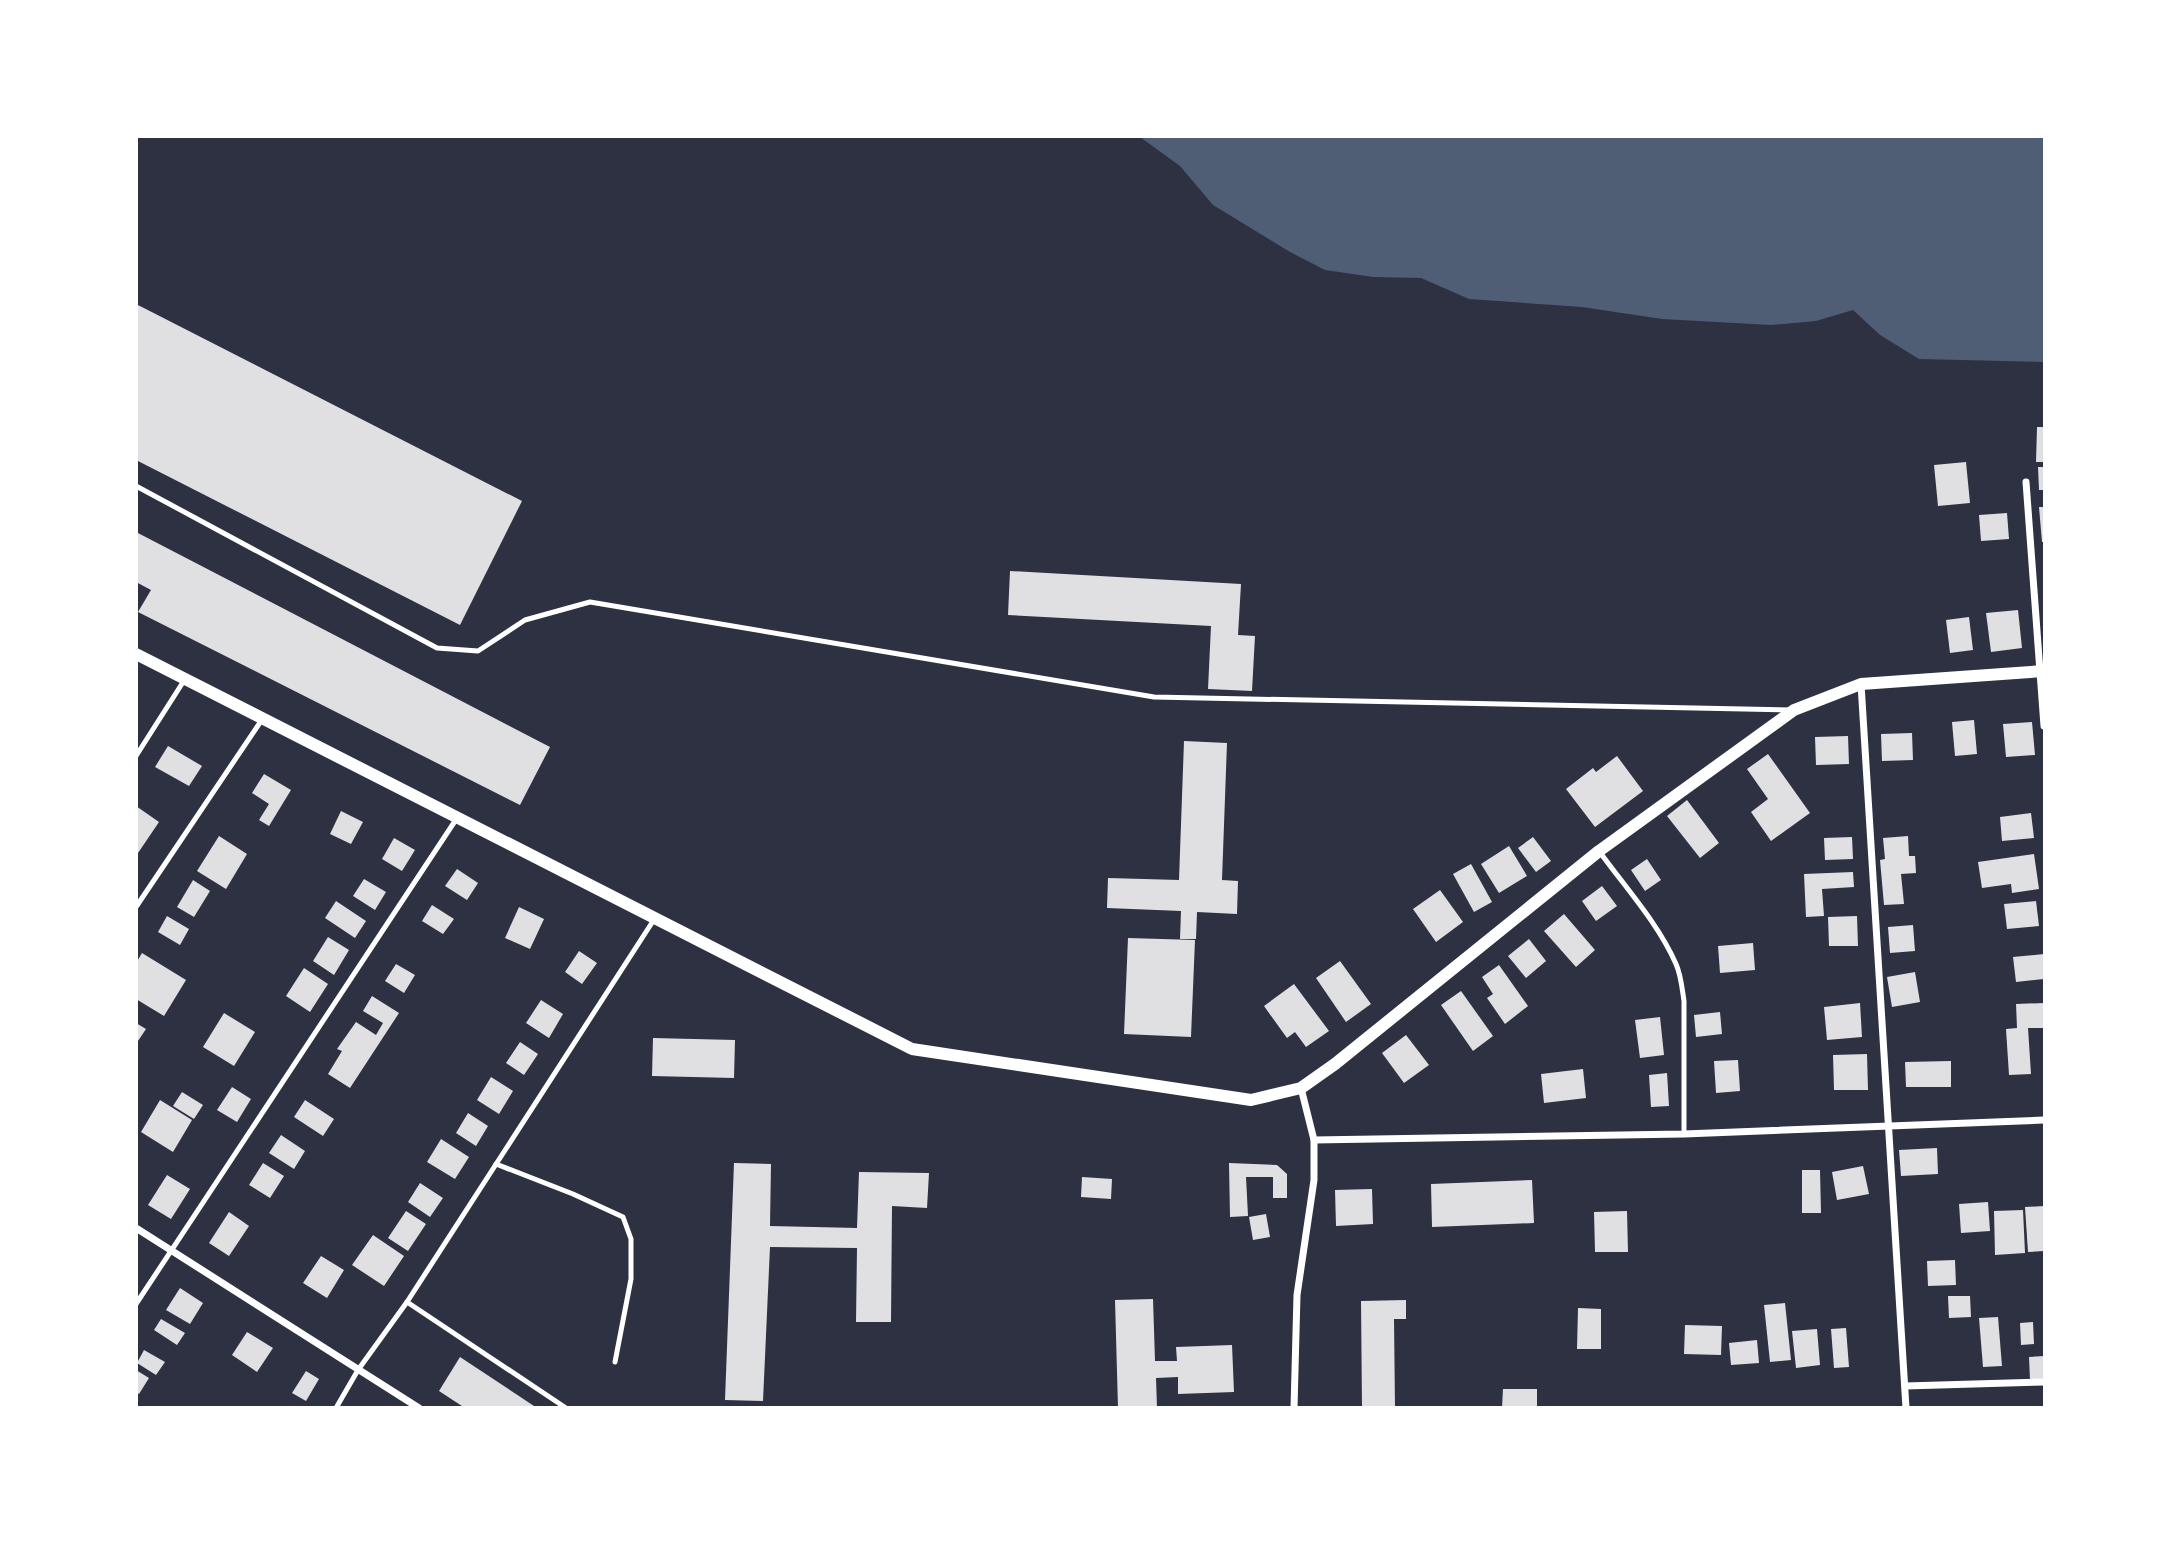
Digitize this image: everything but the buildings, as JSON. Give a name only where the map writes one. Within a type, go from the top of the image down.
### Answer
[{"type":"street","points":[[2026,482],[2045,726]]},
{"type":"street","points":[[136,654],[912,1049],[1251,1100],[1301,1088],[1335,1064],[1599,851],[1794,710],[1861,684],[2042,671]]},
{"type":"street","points":[[1861,684],[1906,1408]]},
{"type":"street","points":[[1294,1408],[1297,1295],[1314,1180],[1314,1140],[1301,1088]]},
{"type":"street","points":[[1314,1140],[1684,1134],[2045,1120]]},
{"type":"street","points":[[136,1228],[419,1408]]},
{"type":"street","points":[[1905,1386],[2045,1382]]},
{"type":"lane","points":[[136,486],[437,648],[478,651],[525,620],[590,602],[1154,697],[1794,710]]},
{"type":"lane","points":[[136,756],[185,679]]},
{"type":"lane","points":[[136,907],[262,718]]},
{"type":"lane","points":[[136,1304],[457,818]]},
{"type":"lane","points":[[1599,851],[1663,940],[1681,980],[1684,1001],[1684,1134]]},
{"type":"lane","points":[[336,1408],[358,1370],[407,1302],[655,918]]},
{"type":"lane","points":[[496,1164],[623,1217],[631,1240],[631,1279],[614,1362]]},
{"type":"lane","points":[[407,1302],[566,1408]]},
{"type":"water","points":[[1140,137],[2044,137],[2044,362],[1919,359],[1880,335],[1853,310],[1816,321],[1771,325],[1662,319],[1582,307],[1469,299],[1421,278],[1373,277],[1325,270],[1213,205],[1180,166]]}]
